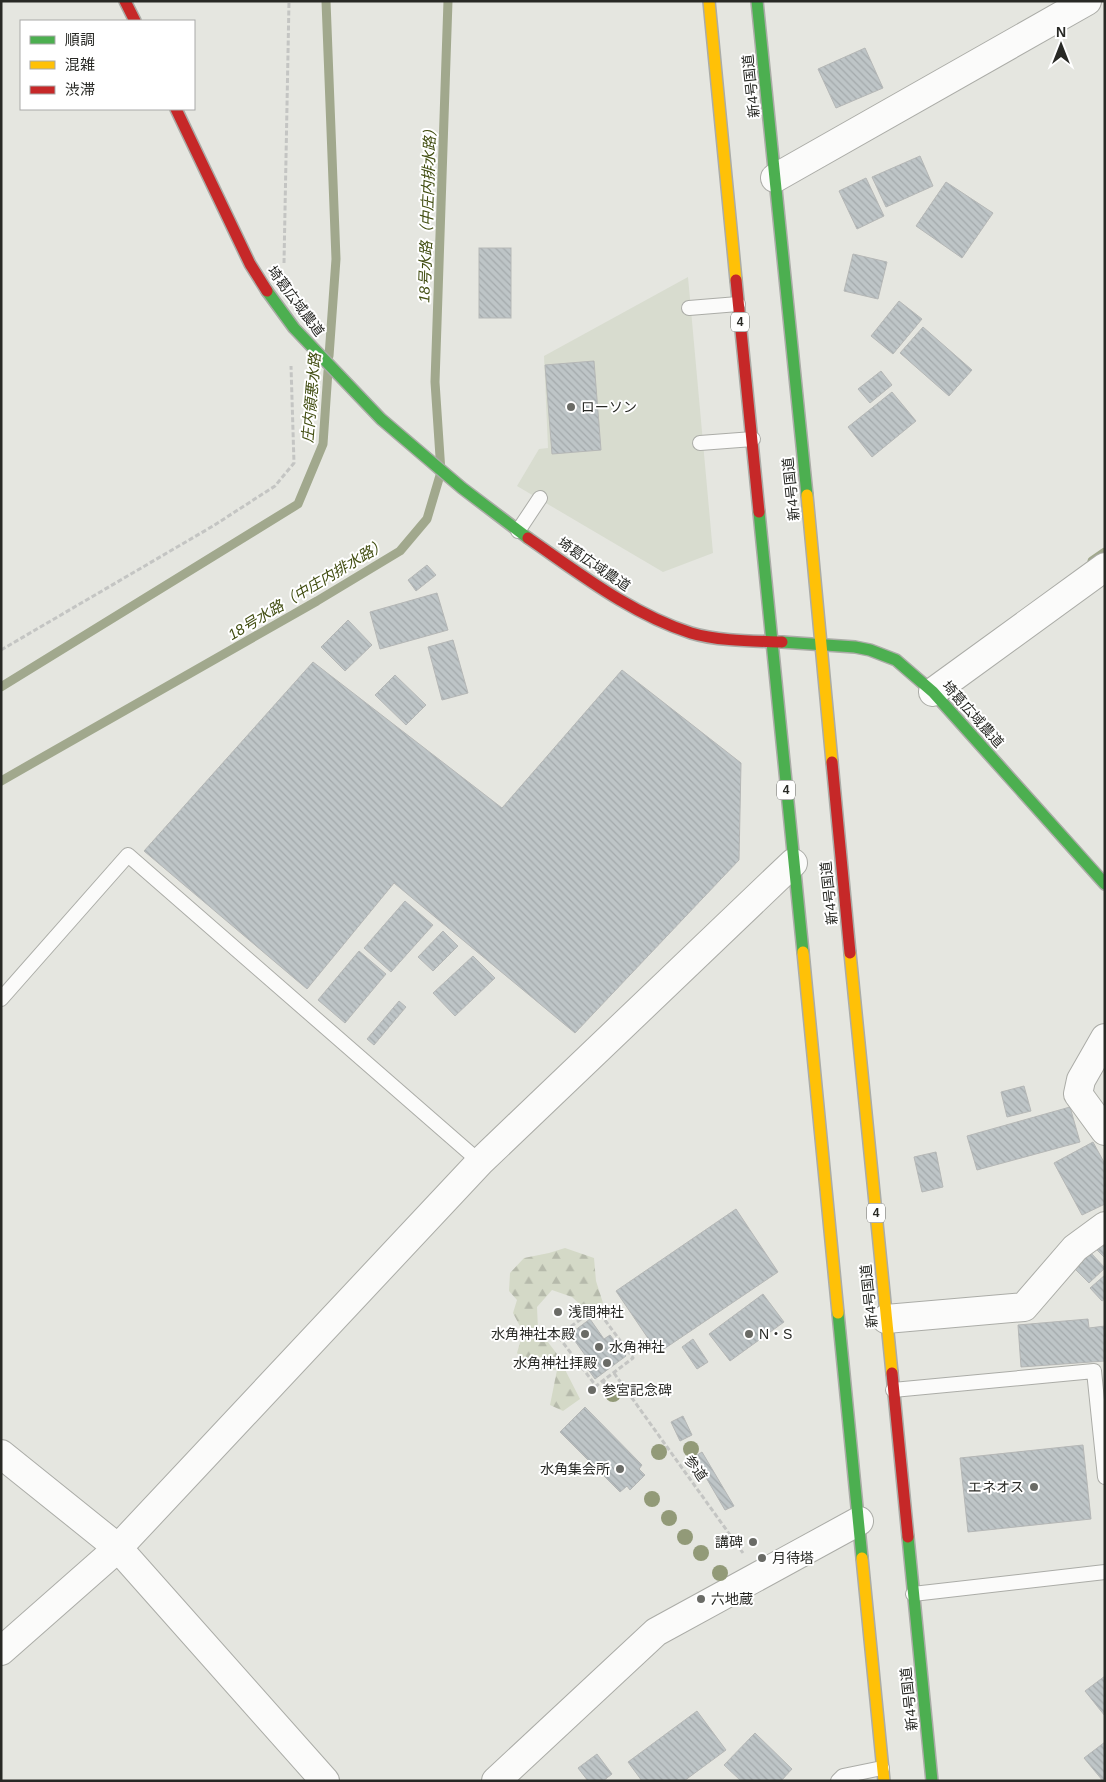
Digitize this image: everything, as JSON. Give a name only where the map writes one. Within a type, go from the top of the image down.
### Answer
[{"type":"main road","points":[[125,1],[134,20]]},
{"type":"main road","name":"4","points":[[709,1],[883,1774]]},
{"type":"main road","name":"新4号国道","points":[[757,1],[932,1781]]},
{"type":"main road","name":"埼葛広域農道","points":[[176,110],[250,264],[266,289],[306,342],[402,438],[518,531],[605,590],[647,615],[693,634],[772,643],[862,649],[896,660],[933,692],[1105,884]]},
{"type":"street","points":[[775,178],[1087,1]]},
{"type":"street","points":[[933,692],[1105,567]]},
{"type":"street","points":[[1,1651],[118,1548],[480,1162],[793,863]]},
{"type":"street","points":[[1105,1038],[1081,1080],[1078,1094],[1105,1131]]},
{"type":"street","points":[[886,1318],[1024,1307],[1075,1248],[1105,1226]]},
{"type":"street","points":[[1,1454],[118,1548],[325,1781]]},
{"type":"street","points":[[496,1781],[656,1632],[859,1521]]},
{"type":"lane","points":[[689,308],[738,304]]},
{"type":"lane","points":[[700,443],[753,439]]},
{"type":"lane","points":[[518,531],[540,498]]},
{"type":"lane","points":[[1,999],[128,856],[480,1162]]},
{"type":"lane","points":[[893,1390],[1094,1371],[1105,1477]]},
{"type":"lane","points":[[913,1594],[1105,1572]]},
{"type":"lane","points":[[838,1781],[843,1776],[883,1774]]},
{"type":"path","points":[[266,289],[284,276],[289,1]]},
{"type":"path","points":[[1,650],[212,526],[275,486],[294,463],[290,360],[294,328]]},
{"type":"path","points":[[596,1308],[633,1358],[614,1373],[596,1386],[558,1336],[596,1308]]},
{"type":"path","name":"参道","points":[[614,1373],[740,1548],[758,1576]]},
{"type":"path","points":[[604,1380],[604,1390]]},
{"type":"shaded area","points":[[688,277],[713,553],[663,572],[517,486],[539,449],[548,448],[544,356]]},
{"type":"green space","points":[[565,1248],[594,1258],[596,1281],[603,1303],[584,1308],[572,1297],[552,1290],[537,1307],[538,1329],[557,1354],[580,1399],[563,1411],[550,1405],[557,1370],[531,1369],[517,1353],[523,1332],[513,1313],[517,1300],[509,1291],[510,1273],[524,1258]]},
{"type":"building","points":[[865,48],[883,88],[836,108],[818,69]]},
{"type":"building","points":[[920,156],[933,186],[886,207],[872,177]]},
{"type":"building","points":[[866,178],[884,216],[857,229],[839,191]]},
{"type":"building","points":[[946,182],[993,213],[962,258],[916,226]]},
{"type":"building","points":[[479,248],[511,248],[511,318],[479,318]]},
{"type":"building","points":[[853,254],[887,262],[878,299],[844,291]]},
{"type":"building","points":[[899,301],[922,319],[893,354],[871,336]]},
{"type":"building","points":[[923,327],[972,370],[949,396],[900,353]]},
{"type":"building","points":[[594,361],[601,450],[552,454],[545,365]]},
{"type":"building","points":[[881,371],[892,385],[870,403],[858,389]]},
{"type":"building","points":[[892,392],[916,421],[872,457],[848,427]]},
{"type":"building","points":[[427,565],[436,575],[416,591],[408,580]]},
{"type":"building","points":[[437,593],[448,630],[380,649],[370,612]]},
{"type":"building","points":[[348,620],[372,645],[345,671],[321,647]]},
{"type":"building","points":[[453,640],[468,693],[442,700],[428,647]]},
{"type":"building","points":[[313,662],[502,808],[622,670],[741,763],[739,860],[575,1033],[394,883],[307,989],[144,851]]},
{"type":"building","points":[[395,675],[426,705],[406,725],[375,695]]},
{"type":"building","points":[[405,901],[433,925],[391,972],[364,948]]},
{"type":"building","points":[[443,931],[458,946],[433,971],[418,957]]},
{"type":"building","points":[[359,951],[386,974],[345,1023],[318,1000]]},
{"type":"building","points":[[473,956],[495,978],[455,1016],[433,993]]},
{"type":"building","points":[[399,1001],[406,1007],[374,1045],[367,1039]]},
{"type":"building","points":[[1024,1086],[1031,1111],[1007,1117],[1001,1092]]},
{"type":"building","points":[[1070,1107],[1080,1142],[977,1170],[967,1136]]},
{"type":"building","points":[[1093,1142],[1105,1164],[1105,1204],[1082,1215],[1054,1163]]},
{"type":"building","points":[[936,1152],[943,1187],[922,1192],[914,1157]]},
{"type":"building","points":[[736,1209],[778,1272],[658,1353],[616,1291]]},
{"type":"building","points":[[1105,1241],[1105,1258],[1096,1249]]},
{"type":"building","points":[[1090,1252],[1105,1268],[1089,1283],[1073,1267]]},
{"type":"building","points":[[1105,1275],[1105,1299],[1102,1301],[1090,1288]]},
{"type":"building","points":[[763,1294],[784,1322],[730,1361],[709,1334]]},
{"type":"building","name":"水角神社","points":[[590,1319],[604,1339],[610,1335],[626,1356],[595,1379],[580,1358],[585,1355],[570,1334]]},
{"type":"building","points":[[1088,1319],[1089,1328],[1105,1326],[1105,1361],[1021,1367],[1018,1325]]},
{"type":"building","points":[[693,1339],[708,1362],[697,1369],[682,1347]]},
{"type":"building","points":[[585,1407],[642,1465],[639,1469],[645,1475],[630,1490],[627,1486],[620,1492],[560,1432]]},
{"type":"building","points":[[683,1416],[692,1435],[680,1441],[671,1422]]},
{"type":"building","points":[[1083,1445],[1091,1519],[968,1532],[960,1458]]},
{"type":"building","points":[[702,1452],[734,1506],[725,1510],[694,1457]]},
{"type":"building","points":[[1105,1676],[1105,1716],[1085,1691]]},
{"type":"building","points":[[697,1711],[726,1750],[684,1781],[642,1781],[628,1762]]},
{"type":"building","points":[[755,1733],[792,1769],[781,1781],[741,1781],[724,1765]]},
{"type":"building","points":[[1105,1742],[1105,1781],[1103,1781],[1084,1758]]},
{"type":"building","points":[[597,1754],[612,1774],[603,1781],[588,1781],[578,1768]]},
{"type":"waterway","name":"庄内領悪水路","points":[[326,1],[336,259],[329,356]]},
{"type":"waterway","name":"18号水路（中庄内排水路）","points":[[1,781],[317,601],[400,551],[427,519],[441,472],[435,382],[448,1]]},
{"type":"waterway","name":"庄内領悪水路","points":[[1,687],[298,504],[323,444],[328,371]]},
{"type":"waterway","points":[[1092,561],[1105,552]]},
{"type":"traffic: fast","points":[[757,1],[807,495]]},
{"type":"traffic: fast","points":[[267,291],[294,328],[381,419],[462,488],[528,538]]},
{"type":"traffic: fast","points":[[759,512],[803,952]]},
{"type":"traffic: fast","points":[[782,642],[855,647],[870,650],[896,660],[933,692],[1105,884]]},
{"type":"traffic: fast","points":[[838,1313],[862,1558]]},
{"type":"traffic: fast","points":[[908,1537],[932,1781]]},
{"type":"traffic: slow","points":[[709,1],[736,280]]},
{"type":"traffic: slow","points":[[807,495],[832,762]]},
{"type":"traffic: slow","points":[[803,952],[838,1313]]},
{"type":"traffic: slow","points":[[850,953],[892,1373]]},
{"type":"traffic: slow","points":[[862,1558],[884,1781]]},
{"type":"traffic: jam","points":[[125,1],[134,20]]},
{"type":"traffic: jam","points":[[176,110],[250,264],[267,291]]},
{"type":"traffic: jam","points":[[736,280],[759,512]]},
{"type":"traffic: jam","points":[[528,538],[606,592],[669,625],[712,638],[782,642]]},
{"type":"traffic: jam","points":[[832,762],[850,953]]},
{"type":"traffic: jam","points":[[892,1373],[908,1537]]},
{"type":"place","name":"ローソン","points":[[571,407]]},
{"type":"place","name":"浅間神社","points":[[558,1312]]},
{"type":"place","name":"水角神社本殿","points":[[585,1334]]},
{"type":"place","name":"N・S","points":[[749,1334]]},
{"type":"place","name":"水角神社","points":[[599,1347]]},
{"type":"place","name":"水角神社拝殿","points":[[607,1363]]},
{"type":"place","name":"参宮記念碑","points":[[592,1390]]},
{"type":"place","name":"水角集会所","points":[[620,1469]]},
{"type":"place","name":"エネオス","points":[[1034,1487]]},
{"type":"place","name":"講碑","points":[[753,1542]]},
{"type":"place","name":"月待塔","points":[[762,1558]]},
{"type":"place","name":"六地蔵","points":[[701,1599]]}]
